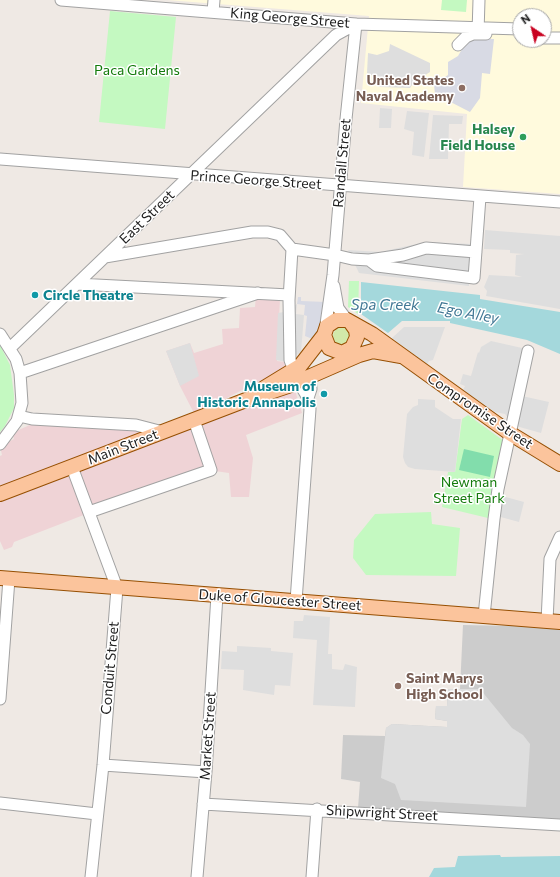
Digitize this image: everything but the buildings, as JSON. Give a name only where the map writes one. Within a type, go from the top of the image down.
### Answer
[{"type":"main road","points":[[336,320],[349,322],[356,330],[358,337],[349,355],[329,348],[325,333],[327,326],[336,320]]},
{"type":"main road","name":"Compromise Street","points":[[349,322],[372,334],[400,356],[511,434],[560,464]]},
{"type":"main road","name":"Main Street","points":[[301,376],[312,352],[325,333]]},
{"type":"main road","name":"Compromise Street","points":[[349,355],[373,351],[400,356]]},
{"type":"main road","name":"Main Street","points":[[0,494],[246,400],[349,355]]},
{"type":"main road","name":"Duke of Gloucester Street","points":[[5,579],[554,621]]},
{"type":"street","name":"King George Street","points":[[60,0],[356,24],[478,30],[512,29]]},
{"type":"street","points":[[213,12],[214,0]]},
{"type":"street","points":[[458,45],[466,37],[478,30],[479,0]]},
{"type":"street","name":"East Street","points":[[10,348],[336,35],[356,24]]},
{"type":"street","name":"Randall Street","points":[[325,333],[335,255],[340,186],[356,24]]},
{"type":"street","name":"King George Street","points":[[478,30],[512,35]]},
{"type":"street","name":"Prince George Street","points":[[0,159],[190,175],[560,202]]},
{"type":"street","points":[[369,260],[377,266],[474,278],[480,197]]},
{"type":"street","points":[[105,257],[252,232],[268,232],[280,235],[292,249],[352,259],[369,260],[403,255],[426,248],[476,252]]},
{"type":"street","points":[[292,249],[289,295],[289,356],[301,376],[310,409],[296,601]]},
{"type":"street","points":[[332,280],[338,308],[349,322]]},
{"type":"street","points":[[77,284],[289,295]]},
{"type":"street","points":[[20,373],[258,293]]},
{"type":"street","points":[[0,334],[16,359],[20,373],[22,403],[19,416],[8,435],[0,444]]},
{"type":"street","points":[[484,616],[494,519],[528,351]]},
{"type":"street","points":[[19,416],[32,419],[136,425],[163,432]]},
{"type":"street","points":[[89,512],[211,470],[194,420]]},
{"type":"street","name":"Conduit Street","points":[[72,466],[117,588],[91,877]]},
{"type":"street","points":[[554,621],[550,559],[560,537]]},
{"type":"street","points":[[0,699],[5,579]]},
{"type":"street","name":"Market Street","points":[[197,877],[206,772],[217,595]]},
{"type":"street","points":[[102,766],[206,772]]},
{"type":"street","points":[[0,803],[97,814]]},
{"type":"street","name":"Shipwright Street","points":[[203,804],[317,809],[560,825]]},
{"type":"street","points":[[312,877],[317,809]]},
{"type":"shaded area","name":"United States Naval Academy","points":[[167,0],[560,0],[560,194],[463,187],[467,114],[361,103],[369,16]]},
{"type":"shaded area","points":[[473,38],[494,39],[490,74],[482,73],[480,98],[470,112],[435,94],[434,85],[448,75],[448,62],[458,56],[465,44]]},
{"type":"shaded area","points":[[390,44],[430,63],[430,72],[414,82],[410,88],[380,87],[378,85],[380,79],[367,73],[368,53],[377,55],[389,51]]},
{"type":"shaded area","points":[[380,108],[392,109],[391,128],[379,128]]},
{"type":"shaded area","points":[[407,111],[429,113],[424,157],[412,155],[414,132],[404,129]]},
{"type":"shaded area","points":[[433,115],[463,116],[462,124],[449,124],[448,159],[429,159]]},
{"type":"shaded area","points":[[485,230],[560,236],[560,309],[486,296],[487,291],[484,287],[489,275],[522,277],[515,275],[516,255],[524,254],[510,253],[510,250],[484,249]]},
{"type":"shaded area","points":[[426,242],[471,244],[469,286],[359,273],[348,250],[380,252]]},
{"type":"shaded area","points":[[256,295],[280,299],[277,361],[286,362],[288,366],[260,386],[257,382],[195,415],[180,386],[166,351],[190,343],[194,353],[223,344],[222,329],[239,328],[240,308],[255,307]]},
{"type":"shaded area","points":[[298,297],[301,297],[301,301],[326,302],[315,340],[305,336],[307,316],[304,315],[305,305],[297,304]]},
{"type":"shaded area","points":[[297,304],[296,314],[304,315],[301,352],[286,362],[276,360],[278,313],[284,312]]},
{"type":"shaded area","points":[[404,327],[445,327],[433,360],[429,361],[427,364],[392,338]]},
{"type":"shaded area","points":[[491,341],[522,348],[523,355],[509,419],[505,414],[495,412],[463,390],[465,386],[460,384],[463,374],[471,376],[478,352],[479,353],[481,347]]},
{"type":"shaded area","points":[[190,343],[199,376],[180,386],[166,351]]},
{"type":"shaded area","points":[[294,387],[302,413],[246,435],[253,458],[249,497],[231,497],[229,473],[215,471],[203,461],[203,466],[197,471],[14,542],[12,547],[4,550],[0,541],[0,456],[2,455],[0,446],[14,439],[12,433],[32,424],[140,429],[145,442]]},
{"type":"shaded area","points":[[522,396],[549,402],[541,433],[516,426]]},
{"type":"shaded area","points":[[418,399],[435,400],[435,407],[453,419],[461,419],[455,472],[415,469],[408,467],[405,463],[403,457],[407,414],[413,407],[418,405]]},
{"type":"shaded area","points":[[502,496],[524,502],[519,522],[497,516]]},
{"type":"shaded area","points":[[304,615],[330,617],[328,654],[332,654],[332,669],[343,670],[345,664],[357,667],[355,707],[313,705],[317,640],[293,638],[294,621],[303,621]]},
{"type":"shaded area","points":[[463,625],[560,627],[560,819],[358,808],[360,782],[341,779],[343,735],[385,736],[386,728],[392,724],[447,727],[447,721],[435,719],[436,706],[447,706],[448,689],[460,689]]},
{"type":"shaded area","points":[[237,646],[271,648],[271,651],[293,653],[290,688],[290,686],[275,685],[274,695],[243,690],[244,670],[221,669],[222,651],[237,652]]},
{"type":"shaded area","points":[[448,689],[480,689],[512,728],[523,735],[530,744],[526,807],[401,800],[395,784],[381,778],[386,728],[392,724],[447,727],[447,721],[435,719],[436,706],[447,706]]},
{"type":"green space","points":[[442,0],[467,0],[466,12],[441,10]]},
{"type":"green space","name":"Paca Gardens","points":[[110,11],[176,17],[165,129],[99,122]]},
{"type":"green space","points":[[349,281],[359,281],[358,314],[348,307]]},
{"type":"green space","points":[[338,327],[346,327],[351,332],[349,343],[346,345],[338,345],[333,340],[333,332]]},
{"type":"green space","points":[[0,345],[10,365],[14,395],[14,408],[5,426],[0,432]]},
{"type":"green space","name":"Newman Street Park","points":[[468,415],[504,441],[488,518],[442,507],[448,472],[455,472],[462,419]]},
{"type":"green space","points":[[464,449],[494,456],[490,477],[459,470]]},
{"type":"green space","points":[[431,512],[432,524],[460,528],[456,576],[366,575],[353,558],[354,540],[375,514]]},
{"type":"water","name":"Spa Creek","points":[[361,282],[480,295],[480,299],[560,312],[560,354],[527,340],[450,323],[450,321],[402,321],[388,333],[361,314]]},
{"type":"water","points":[[500,855],[501,857],[560,856],[560,877],[429,877],[434,868],[455,867],[458,856]]},
{"type":"place","name":"United States Naval Academy","points":[[462,88]]},
{"type":"place","name":"Halsey Field House","points":[[523,137]]},
{"type":"place","name":"Circle Theatre","points":[[35,295]]},
{"type":"place","name":"Museum of Historic Annapolis","points":[[324,394]]},
{"type":"place","name":"Saint Marys High School","points":[[398,686]]},
{"type":"water label","name":"Ego Alley","points":[[468,313]]}]
